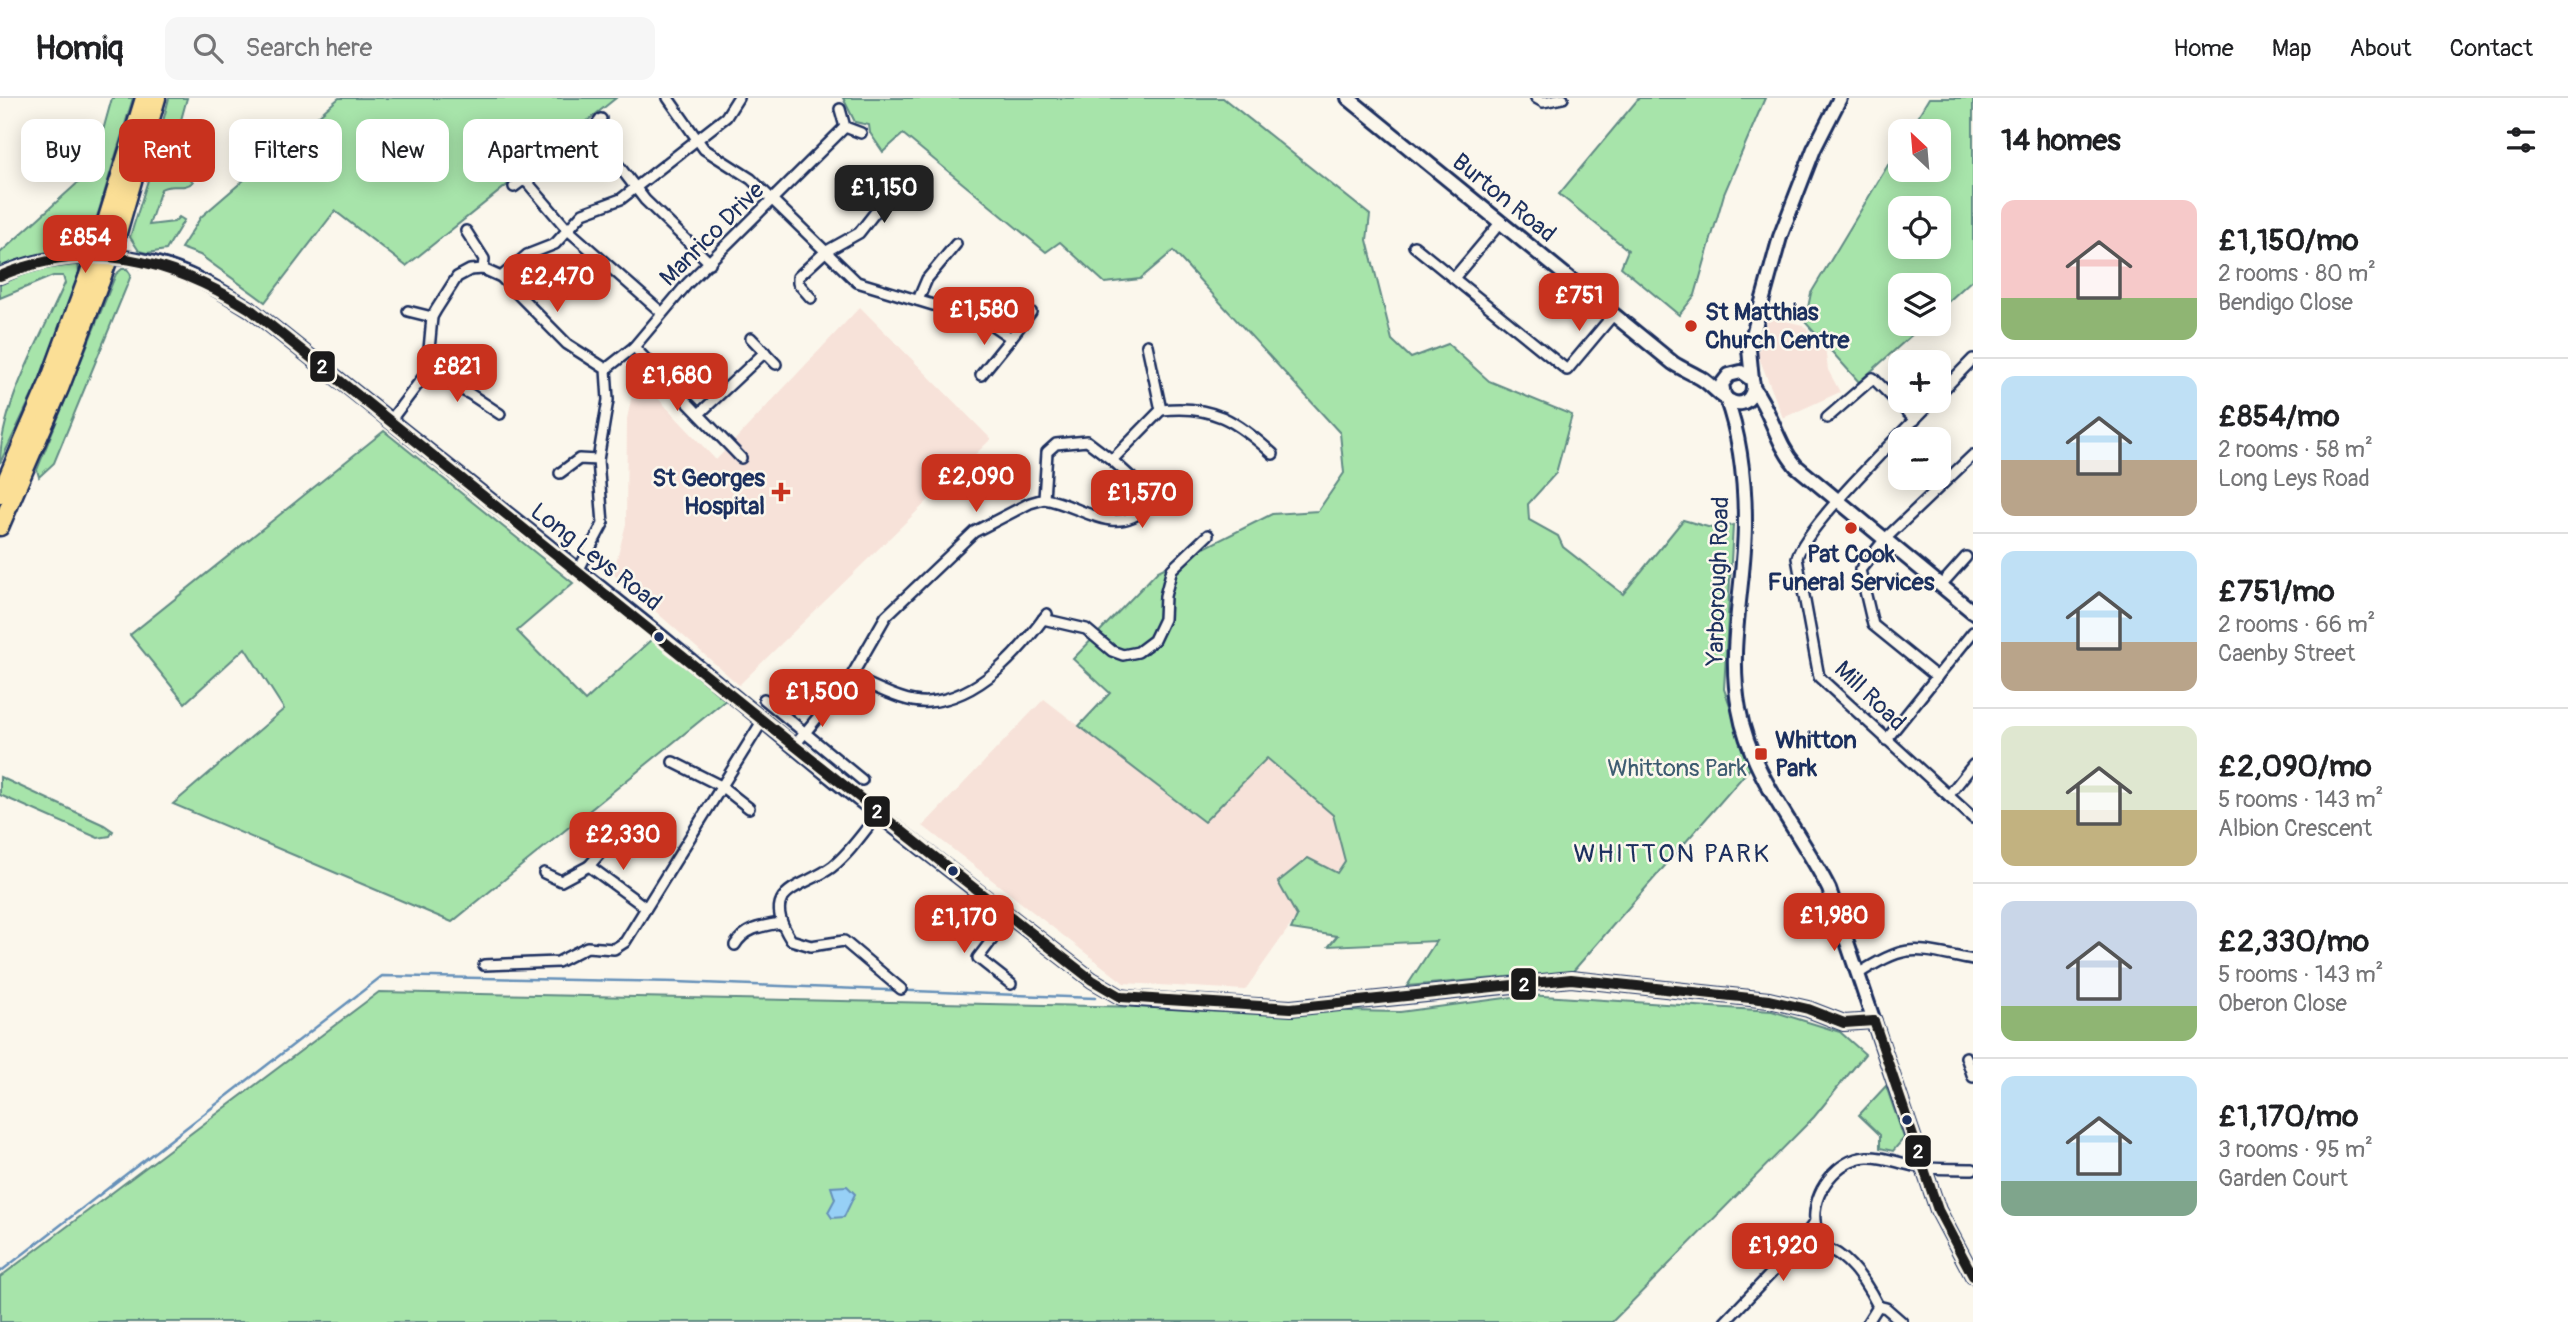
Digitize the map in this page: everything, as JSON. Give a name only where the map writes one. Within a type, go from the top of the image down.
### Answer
[{"type":"highway","points":[[110,233],[144,98]]},
{"type":"highway","points":[[0,527],[61,386],[94,280],[157,98]]},
{"type":"highway","points":[[0,494],[94,280]]},
{"type":"street","points":[[668,98],[704,149],[751,179],[857,282],[986,321],[1011,338]]},
{"type":"street","points":[[500,277],[527,255],[555,244],[583,213],[608,205],[635,187],[731,112],[738,98]]},
{"type":"street","name":"Burton Road","points":[[1348,98],[1676,366],[1701,378],[1725,397]]},
{"type":"street","points":[[1535,98],[1543,102],[1563,98]]},
{"type":"street","points":[[1736,425],[1749,393],[1749,349],[1780,237],[1814,149],[1840,98]]},
{"type":"street","points":[[840,109],[845,127],[861,133]]},
{"type":"street","name":"Manrico Drive","points":[[606,369],[634,347],[661,312],[845,127]]},
{"type":"street","points":[[623,171],[710,263]]},
{"type":"street","points":[[811,298],[798,283],[798,277],[825,251],[859,233],[892,191],[883,179]]},
{"type":"street","points":[[514,187],[521,182]]},
{"type":"street","points":[[527,182],[568,230],[661,312]]},
{"type":"street","points":[[1454,278],[1501,222]]},
{"type":"street","points":[[466,231],[484,259],[484,269]]},
{"type":"street","points":[[918,300],[926,279],[956,244]]},
{"type":"street","points":[[1414,246],[1567,370],[1613,314]]},
{"type":"street","name":"Long Leys Road","points":[[0,276],[19,267],[77,258],[116,258],[168,267],[211,285],[250,309],[794,746],[1092,980],[1121,997],[1316,1008],[1571,979],[1769,1000],[1808,1009],[1844,1023],[1874,1021]]},
{"type":"street","points":[[390,421],[427,372],[432,317],[457,277],[470,270],[484,269],[500,277],[567,344],[606,369],[608,400],[598,460],[603,524],[579,571]]},
{"type":"street","points":[[408,311],[432,317]]},
{"type":"street","points":[[981,374],[1031,312]]},
{"type":"street","points":[[751,338],[776,364]]},
{"type":"street","points":[[1146,345],[1161,410]]},
{"type":"street","points":[[634,347],[741,458]]},
{"type":"street","points":[[1736,425],[1722,384],[1749,349]]},
{"type":"street","points":[[699,414],[765,352]]},
{"type":"street","points":[[1951,382],[1973,359]]},
{"type":"street","points":[[427,372],[470,394],[500,414]]},
{"type":"street","points":[[1701,378],[1745,373],[1749,393],[1768,413],[1788,456],[1973,612]]},
{"type":"street","points":[[1827,418],[1873,378],[1915,420]]},
{"type":"street","points":[[1725,397],[1732,402],[1749,393]]},
{"type":"street","points":[[1112,460],[1161,410],[1184,407],[1215,413],[1249,432],[1273,454]]},
{"type":"street","name":"Mill Road","points":[[1922,413],[1839,501],[1804,542],[1797,558],[1819,677],[1973,818]]},
{"type":"street","name":"Yarborough Road","points":[[1736,425],[1745,524],[1734,637],[1739,710],[1759,770],[1813,857],[1829,889],[1945,1229],[1973,1276]]},
{"type":"street","points":[[794,746],[851,677],[886,616],[974,532],[1044,499],[1065,502],[1091,516],[1113,522],[1137,516],[1147,507],[1144,489],[1087,442],[1056,444],[1047,452],[1044,499]]},
{"type":"street","points":[[1937,677],[1873,625],[1860,570],[1885,539],[1973,455]]},
{"type":"street","points":[[560,473],[579,459],[598,460]]},
{"type":"street","points":[[851,677],[899,696],[927,703],[956,694],[992,675],[1025,644],[1045,617],[1086,629],[1112,651],[1123,655],[1138,652],[1154,640],[1164,619],[1165,596],[1172,569],[1208,536]]},
{"type":"street","points":[[1941,585],[1966,557]]},
{"type":"street","points":[[1886,740],[1973,632]]},
{"type":"street","points":[[764,699],[862,780]]},
{"type":"street","points":[[484,965],[558,962],[587,947],[614,949],[625,942],[645,907],[683,853],[763,720]]},
{"type":"street","points":[[673,762],[721,786],[749,808]]},
{"type":"street","points":[[1949,795],[1973,765]]},
{"type":"street","points":[[879,813],[832,866],[790,888],[780,906],[780,923],[791,940],[811,946],[844,941],[901,989]]},
{"type":"street","points":[[544,873],[561,881],[589,866],[616,835]]},
{"type":"street","points":[[589,866],[645,907]]},
{"type":"street","points":[[1010,916],[978,958],[1011,984]]},
{"type":"street","points":[[735,945],[739,937],[755,928],[780,923]]},
{"type":"street","points":[[1858,974],[1900,951],[1923,950],[1973,960]]},
{"type":"street","points":[[1966,1057],[1973,1077]]},
{"type":"street","points":[[1903,1161],[1917,1149]]},
{"type":"street","points":[[1725,1322],[1798,1245],[1815,1222],[1823,1186],[1848,1162],[1869,1157],[1923,1166],[1973,1169]]},
{"type":"street","points":[[1815,1222],[1825,1247]]},
{"type":"street","points":[[1798,1245],[1809,1243],[1825,1247],[1856,1270],[1878,1306]]},
{"type":"street","points":[[1868,1322],[1878,1306]]},
{"type":"street","points":[[1878,1306],[1886,1307],[1902,1322]]},
{"type":"shaded area","name":"St Georges Hospital","points":[[860,307],[991,439],[739,685],[613,574],[626,524],[627,419],[636,375],[716,460]]},
{"type":"shaded area","points":[[1768,317],[1803,325],[1825,347],[1828,370],[1840,392],[1783,418],[1758,355]]},
{"type":"shaded area","points":[[1044,699],[1204,822],[1267,757],[1334,815],[1345,861],[1297,916],[1245,990],[1124,983],[923,826]]},
{"type":"green space","points":[[112,98],[133,98],[127,119],[119,119],[119,144],[87,250],[68,251],[64,227],[57,230],[57,245],[45,257],[0,271],[0,253],[79,182],[105,182],[105,123]]},
{"type":"green space","points":[[169,98],[187,98],[181,119],[164,119]]},
{"type":"green space","points":[[339,98],[616,98],[590,119],[463,119],[463,182],[511,182],[406,266],[335,211],[265,302],[200,255],[181,248],[201,217],[242,182],[342,182],[342,119],[315,119]]},
{"type":"green space","name":"Whittons Park","points":[[843,98],[1223,98],[1370,215],[1367,240],[1392,340],[1411,358],[1448,344],[1489,381],[1572,415],[1556,473],[1528,504],[1529,520],[1558,536],[1563,547],[1623,594],[1683,520],[1715,529],[1733,525],[1724,689],[1752,766],[1568,977],[1529,975],[1407,986],[1436,941],[1329,946],[1337,936],[1291,929],[1297,916],[1278,882],[1308,858],[1337,873],[1345,861],[1333,815],[1267,758],[1204,822],[1079,726],[1110,693],[1073,659],[1158,571],[1272,514],[1318,511],[1344,473],[1340,433],[1173,251],[1140,279],[1105,283],[1060,242],[1046,252],[903,134],[883,152],[870,133],[869,125],[855,122]]},
{"type":"green space","points":[[1639,98],[1765,98],[1724,194],[1695,295],[1679,315],[1621,267],[1628,250],[1559,194]]},
{"type":"green space","points":[[1929,98],[1973,98],[1973,279],[1951,299],[1951,273],[1888,273],[1888,336],[1911,336],[1895,350],[1888,350],[1888,356],[1859,382],[1805,322],[1811,293],[1888,165],[1888,182],[1951,182],[1951,119],[1916,119]]},
{"type":"green space","points":[[147,182],[193,182],[185,186],[161,189],[149,225],[174,222],[179,217],[184,220],[166,250],[147,253],[139,251],[130,237]]},
{"type":"green space","points":[[78,261],[79,273],[46,366],[0,463],[7,418],[15,395],[65,283],[63,276],[53,276],[0,298],[0,283],[38,267]]},
{"type":"green space","points":[[127,269],[131,275],[128,283],[54,463],[39,477],[37,470],[116,274]]},
{"type":"green space","points":[[384,431],[573,583],[517,631],[585,701],[654,637],[727,699],[452,922],[173,804],[284,709],[245,648],[185,703],[130,635]]},
{"type":"green space","points":[[0,777],[113,831],[110,836],[98,838],[0,795]]},
{"type":"green space","points":[[379,992],[1400,1012],[1528,995],[1772,1011],[1840,1032],[1865,1054],[1814,1117],[1612,1322],[0,1322],[0,1277]]},
{"type":"green space","points":[[1886,1086],[1904,1138],[1893,1151],[1880,1148],[1880,1135],[1859,1115]]},
{"type":"water","points":[[847,1186],[855,1194],[844,1217],[832,1218],[828,1212],[835,1199],[831,1187]]},
{"type":"waterway","points":[[0,1272],[382,976],[677,982],[1095,998]]},
{"type":"transit line","name":"2","points":[[0,276],[34,264],[66,258],[129,260],[190,277],[250,309],[880,814],[1092,980],[1121,997],[1291,1008],[1571,979],[1769,1000],[1808,1009],[1844,1023],[1874,1021]]},
{"type":"transit line","name":"2","points":[[1874,1021],[1938,1210],[1973,1276]]},
{"type":"place","name":"St Matthias Church Centre","points":[[1691,326]]},
{"type":"place","name":"St Georges Hospital","points":[[781,492]]},
{"type":"place","name":"Pat Cook Funeral Services","points":[[1851,528]]},
{"type":"place","name":"Whitton Park","points":[[1761,754]]},
{"type":"district","name":"WHITTON PARK","points":[[1672,854]]}]
